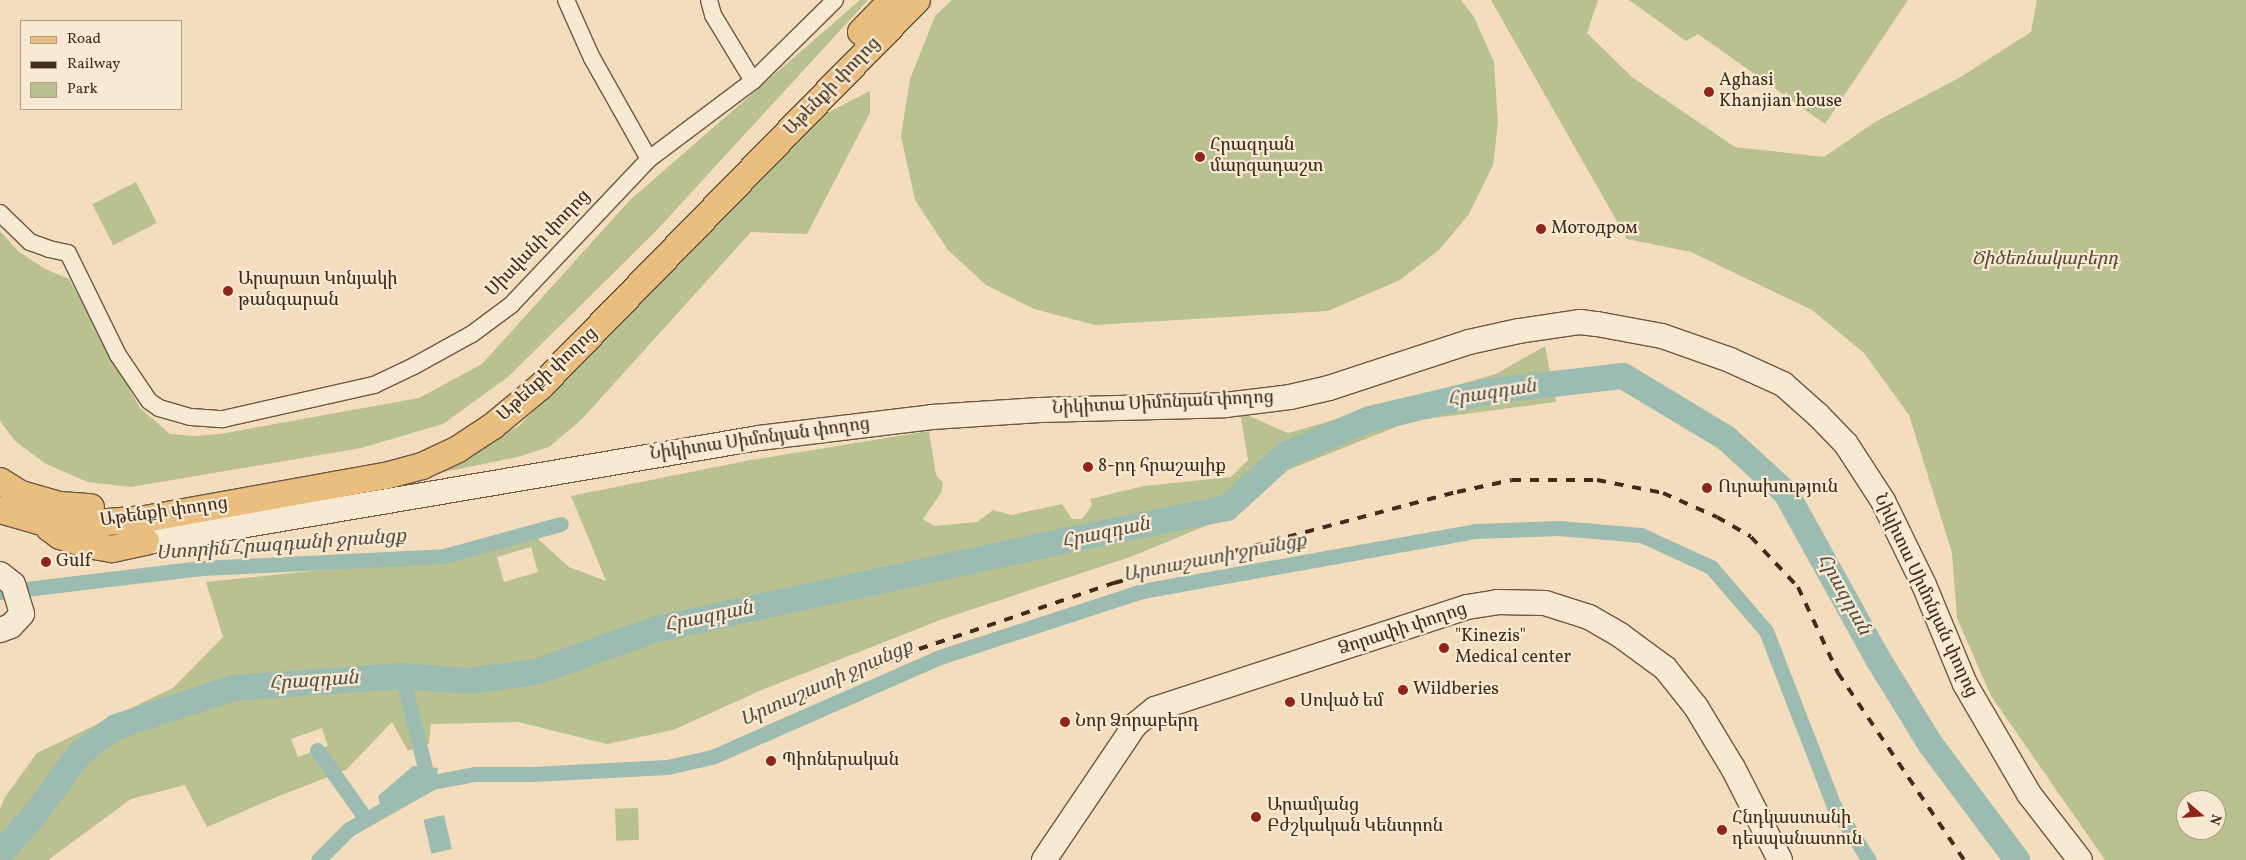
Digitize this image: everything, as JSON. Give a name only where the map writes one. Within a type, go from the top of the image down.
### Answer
[{"type":"main road","name":"Աթենքի փողոց","points":[[0,481],[21,494],[60,505],[98,507],[172,498],[385,458],[417,450],[448,436],[511,390],[552,353],[892,0]]},
{"type":"main road","name":"Աթենքի փողոց","points":[[0,510],[38,521],[84,524],[145,519],[392,475],[422,466],[474,439],[540,387],[917,0]]},
{"type":"main road","points":[[38,521],[60,536],[112,549],[146,542]]},
{"type":"main road","points":[[103,522],[100,531],[106,535],[146,542]]},
{"type":"street","points":[[566,0],[592,58],[649,158]]},
{"type":"street","points":[[709,0],[713,15],[752,81]]},
{"type":"street","name":"Սիսվանի փողոց","points":[[0,213],[30,242],[68,254],[118,354],[149,401],[160,408],[190,417],[223,419],[374,385],[414,366],[472,334],[511,305],[649,158],[752,81],[835,0]]},
{"type":"street","name":"Նիկիտա Սիմոնյան փողոց","points":[[146,542],[759,438],[932,417],[1040,410],[1225,405],[1290,397],[1328,388],[1469,342],[1527,330],[1580,322],[1597,324],[1662,336],[1730,360],[1783,384],[1818,414],[1846,444],[1883,501],[1924,584],[1965,684],[2029,794],[2080,860]]},
{"type":"street","points":[[0,630],[11,626],[22,614],[7,579]]},
{"type":"street","name":"Ձորափի փողոց","points":[[1044,860],[1135,725],[1155,709],[1467,607],[1507,602],[1544,603],[1589,617],[1620,635],[1665,668],[1696,706],[1733,768],[1780,860]]},
{"type":"green space","points":[[860,0],[868,0],[656,231],[508,377],[443,424],[361,448],[131,487],[88,482],[46,464],[15,441],[0,421],[0,231],[18,251],[45,269],[69,279],[140,408],[170,434],[196,436],[220,434],[419,398],[482,364],[630,200]]},
{"type":"green space","name":"Հրազդան մարզադաշտ","points":[[952,0],[1461,0],[1474,17],[1494,62],[1498,123],[1493,165],[1469,214],[1439,250],[1400,280],[1328,311],[1095,325],[1034,309],[986,285],[948,250],[915,200],[901,136],[910,79],[935,16]]},
{"type":"green space","name":"Ծիծեռնակաբերդ","points":[[1491,0],[1598,0],[1587,33],[1632,77],[1735,147],[1824,157],[1875,122],[1959,78],[2031,32],[2037,0],[2246,0],[2246,860],[2105,860],[1991,696],[1957,618],[1952,553],[1909,415],[1864,353],[1812,310],[1691,252],[1627,239]]},
{"type":"green space","points":[[1629,0],[1908,0],[1825,124],[1698,34],[1686,41]]},
{"type":"green space","points":[[870,91],[870,113],[807,234],[751,232],[582,419],[549,447],[518,457],[429,475],[519,426],[819,117]]},
{"type":"green space","points":[[136,182],[157,223],[113,245],[92,204]]},
{"type":"green space","points":[[1545,346],[1556,402],[1411,421],[1283,472],[1222,519],[1133,556],[943,619],[764,689],[673,730],[607,744],[518,722],[431,724],[429,744],[408,751],[392,722],[346,770],[207,827],[185,785],[131,799],[48,860],[0,860],[0,809],[5,797],[37,753],[173,688],[223,637],[206,582],[311,571],[445,562],[536,537],[569,567],[606,581],[571,496],[751,460],[929,431],[936,475],[943,483],[941,493],[923,519],[934,526],[977,522],[993,510],[1011,515],[1062,504],[1072,519],[1082,519],[1092,505],[1090,499],[1144,486],[1231,477],[1248,460],[1240,412],[1288,433],[1496,374]],"holes":[[[531,547],[538,572],[504,582],[497,557]],[[322,728],[328,746],[298,757],[291,739]]]},
{"type":"green space","points":[[638,808],[639,840],[616,841],[615,809]]},
{"type":"water","points":[[413,766],[438,768],[437,776],[380,804],[378,796]]},
{"type":"water","points":[[444,815],[452,849],[431,854],[424,820]]},
{"type":"waterway","name":"Հրազդան","points":[[0,854],[36,813],[80,753],[116,727],[233,688],[402,676],[469,681],[536,672],[657,629],[1063,541],[1227,508],[1285,455],[1370,419],[1484,392],[1623,376],[1726,438],[1786,493],[1878,659],[1931,745],[2017,860]]},
{"type":"waterway","name":"Ստորին Հրազդանի ջրանցք","points":[[0,592],[202,568],[444,556],[561,524]]},
{"type":"waterway","name":"Արտաշատի ջրանցք","points":[[318,860],[349,829],[432,782],[475,774],[533,774],[667,767],[712,757],[937,658],[1142,591],[1474,531],[1559,528],[1641,535],[1711,567],[1766,631],[1834,806],[1869,860]]},
{"type":"waterway","points":[[402,676],[426,772],[414,779]]},
{"type":"waterway","points":[[317,750],[366,819]]},
{"type":"railway","points":[[772,711],[919,649],[1114,583],[1457,492],[1512,480],[1597,480],[1663,493],[1717,517],[1751,537],[1798,587],[1838,673],[1964,860]]},
{"type":"place","name":"Aghasi Khanjian house","points":[[1709,92]]},
{"type":"place","name":"Հրազդան մարզադաշտ","points":[[1200,157]]},
{"type":"place","name":"Мотодром","points":[[1541,229]]},
{"type":"place","name":"Արարատ Կոնյակի թանգարան","points":[[228,291]]},
{"type":"place","name":"8-րդ հրաշալիք","points":[[1088,467]]},
{"type":"place","name":"Ուրախություն","points":[[1707,488]]},
{"type":"place","name":"Gulf","points":[[46,562]]},
{"type":"place","name":"\"Kinezis\" Medical center","points":[[1444,648]]},
{"type":"place","name":"Wildberies","points":[[1403,690]]},
{"type":"place","name":"Սոված եմ","points":[[1290,702]]},
{"type":"place","name":"Նոր Ձորաբերդ","points":[[1065,722]]},
{"type":"place","name":"Պիոներական","points":[[771,761]]},
{"type":"place","name":"Արամյանց Բժշկական Կենտրոն","points":[[1256,817]]},
{"type":"place","name":"Հնդկաստանի դեսպանատուն","points":[[1722,830]]}]
